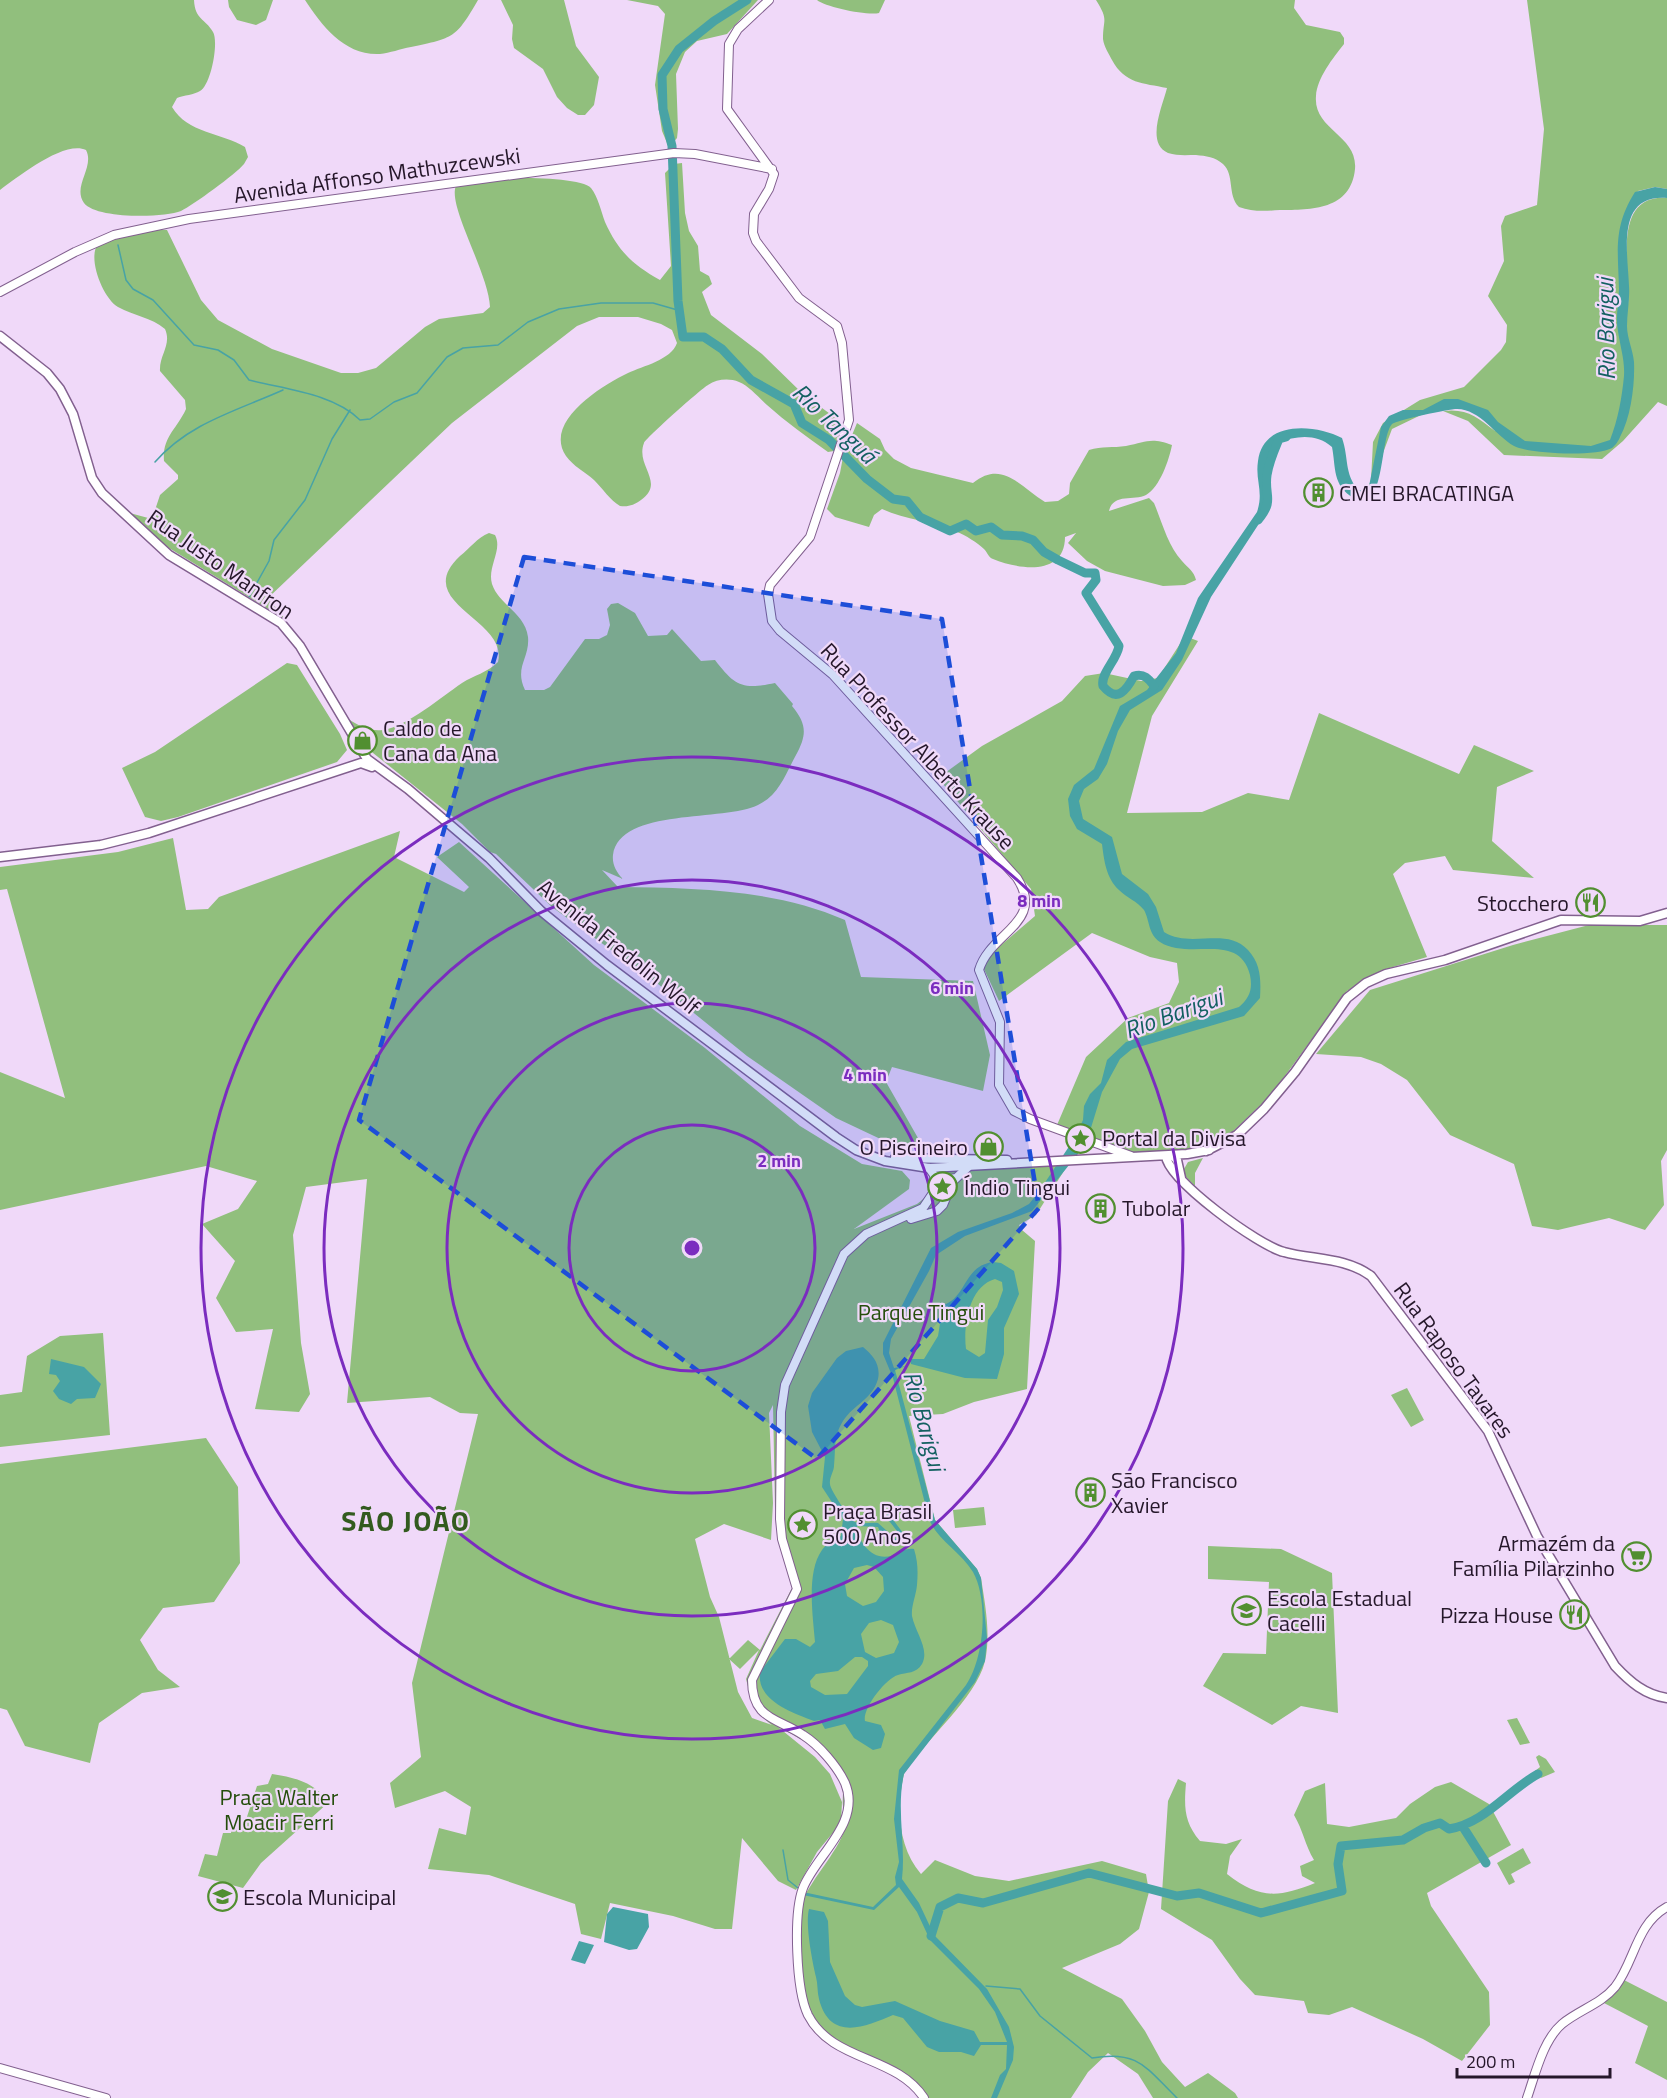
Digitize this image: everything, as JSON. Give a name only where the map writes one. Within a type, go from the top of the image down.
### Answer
[{"type":"main road","name":"Rua Justo Manfron","points":[[0,336],[47,373],[60,389],[73,414],[92,478],[102,493],[169,555],[281,623],[300,646],[357,743],[362,759]]},
{"type":"main road","name":"Avenida Fredolin Wolf","points":[[362,759],[385,772],[489,858],[541,911],[607,964],[839,1139],[898,1161],[932,1168],[968,1163],[1131,1156],[1170,1158]]},
{"type":"main road","points":[[0,857],[101,844],[149,833],[330,774],[362,759]]},
{"type":"main road","name":"Avenida Fredolin Wolf","points":[[1094,1159],[1170,1158],[1209,1150],[1237,1135],[1264,1109],[1295,1072],[1347,998],[1366,984],[1386,974],[1445,960],[1561,920],[1640,921],[1667,913]]},
{"type":"main road","name":"Rua Raposo Tavares","points":[[1170,1158],[1181,1179],[1247,1234],[1268,1247],[1283,1252],[1349,1264],[1371,1276],[1488,1431],[1536,1536],[1615,1666],[1632,1683],[1649,1694],[1667,1698]]},
{"type":"street","points":[[769,0],[732,35],[729,44],[725,99],[731,117],[772,169]]},
{"type":"street","name":"Avenida Affonso Mathuzcewski","points":[[0,292],[75,252],[114,235],[189,219],[674,153],[695,154],[772,169]]},
{"type":"street","name":"Rua Professor Alberto Krause","points":[[772,169],[773,180],[754,214],[753,233],[756,241],[799,298],[837,326],[842,343],[849,420],[810,537],[770,585],[768,603],[772,621],[854,698],[1017,878],[1027,900],[1022,915],[988,949],[979,970],[1000,1022],[999,1085],[1014,1111],[1092,1143]]},
{"type":"street","points":[[1092,1143],[1131,1156]]},
{"type":"street","points":[[1092,1143],[1096,1146],[1094,1159]]},
{"type":"street","points":[[878,1228],[937,1211],[943,1205],[956,1178],[968,1163]]},
{"type":"street","points":[[932,1168],[943,1180],[956,1178]]},
{"type":"street","points":[[924,2098],[919,2090],[896,2073],[827,2039],[806,2011],[800,1972],[798,1918],[802,1891],[815,1866],[844,1825],[848,1798],[845,1784],[823,1753],[804,1735],[765,1715],[752,1688],[756,1669],[797,1589],[782,1539],[780,1519],[781,1412],[785,1385],[837,1266],[855,1241],[923,1208],[931,1200],[935,1190],[932,1168]]},
{"type":"street","points":[[1527,2098],[1551,2036],[1568,2019],[1604,1998],[1615,1986],[1647,1923],[1667,1907]]},
{"type":"street","points":[[0,2068],[105,2098]]},
{"type":"highlighted area","points":[[524,557],[942,619],[1039,1208],[817,1459],[359,1120]]},
{"type":"green space","points":[[0,0],[194,0],[198,15],[210,27],[215,37],[213,63],[204,87],[198,92],[177,98],[172,107],[186,122],[245,147],[248,157],[244,164],[224,182],[187,208],[160,215],[131,216],[102,212],[84,203],[81,190],[88,156],[86,150],[77,148],[66,150],[42,161],[0,190]]},
{"type":"green space","points":[[228,0],[273,0],[266,20],[256,25],[237,20],[229,7]]},
{"type":"green space","points":[[305,0],[478,0],[458,29],[445,38],[380,54],[367,53],[345,45],[319,20]]},
{"type":"green space","points":[[501,0],[564,0],[576,46],[599,77],[594,105],[585,115],[578,115],[567,108],[557,97],[543,69],[514,48],[513,25]]},
{"type":"green space","points":[[627,0],[758,0],[727,34],[697,41],[685,52],[676,74],[678,129],[677,138],[672,144],[667,143],[662,131],[655,85],[665,14],[658,6]]},
{"type":"green space","points":[[817,0],[885,0],[879,13],[874,14],[837,8]]},
{"type":"green space","points":[[1096,0],[1295,0],[1294,8],[1306,25],[1340,32],[1344,38],[1344,44],[1322,75],[1316,96],[1317,108],[1321,117],[1350,148],[1354,157],[1355,169],[1352,183],[1346,193],[1328,205],[1316,208],[1264,211],[1244,209],[1235,202],[1229,174],[1223,164],[1214,158],[1171,154],[1161,148],[1158,141],[1157,123],[1167,88],[1135,81],[1117,68],[1104,45],[1104,16]]},
{"type":"green space","points":[[1527,0],[1667,0],[1667,189],[1655,187],[1638,191],[1625,223],[1628,305],[1627,237],[1630,221],[1637,208],[1649,200],[1667,198],[1667,406],[1658,402],[1623,441],[1602,459],[1504,455],[1468,421],[1443,411],[1465,412],[1495,431],[1468,403],[1421,415],[1392,429],[1380,461],[1376,488],[1370,497],[1364,498],[1371,480],[1373,442],[1383,423],[1420,400],[1464,387],[1501,350],[1506,342],[1507,325],[1488,296],[1504,261],[1501,226],[1505,216],[1537,205],[1544,129]]},
{"type":"green space","points":[[682,163],[685,213],[689,231],[698,246],[700,271],[709,276],[712,284],[702,292],[711,315],[762,354],[803,394],[837,419],[841,428],[834,451],[828,452],[804,435],[743,384],[731,380],[719,380],[708,385],[647,439],[642,451],[651,487],[638,502],[629,506],[620,506],[566,456],[561,443],[562,431],[568,418],[590,396],[628,373],[663,358],[674,349],[677,343],[672,330],[661,324],[638,317],[599,317],[577,326],[452,423],[268,598],[286,620],[169,548],[126,512],[152,519],[160,495],[178,479],[178,475],[164,461],[164,453],[168,439],[186,409],[185,400],[160,371],[167,340],[165,329],[112,302],[98,277],[94,258],[98,244],[154,229],[167,230],[201,300],[218,320],[272,349],[341,373],[358,373],[376,368],[425,327],[439,319],[483,313],[490,307],[483,277],[457,208],[456,186],[475,179],[502,178],[556,179],[584,184],[591,188],[605,222],[621,249],[634,263],[660,280],[671,266],[665,173],[674,164]]},
{"type":"green space","points":[[857,423],[880,439],[885,450],[894,459],[911,468],[973,483],[984,476],[1003,475],[1011,478],[1045,502],[1058,501],[1069,494],[1070,483],[1089,450],[1149,441],[1172,445],[1169,458],[1156,486],[1141,497],[1115,502],[1109,511],[1149,498],[1154,503],[1177,555],[1196,580],[1185,585],[1163,586],[1105,571],[1087,561],[1068,543],[1076,533],[1065,537],[1063,550],[1058,558],[1039,567],[1028,567],[993,559],[975,542],[948,528],[882,509],[874,515],[869,527],[835,517],[827,509],[840,473],[843,457]]},
{"type":"green space","points":[[489,533],[495,535],[497,541],[491,571],[492,584],[500,598],[522,622],[528,637],[521,675],[525,690],[544,690],[550,687],[585,639],[599,639],[607,635],[610,625],[607,609],[611,604],[618,603],[635,613],[648,636],[667,635],[672,629],[701,661],[715,660],[728,676],[740,684],[755,686],[775,683],[793,704],[803,724],[804,735],[785,777],[771,796],[758,805],[743,810],[676,818],[634,829],[620,840],[613,855],[615,868],[623,879],[602,870],[618,887],[676,888],[762,896],[818,910],[845,920],[861,977],[973,981],[990,1055],[983,1091],[892,1067],[886,1082],[922,1145],[891,1144],[836,1118],[747,1056],[658,984],[552,907],[462,824],[363,745],[348,719],[373,730],[393,727],[413,717],[462,683],[498,662],[497,647],[490,634],[453,599],[446,586],[448,572],[460,556],[477,540]]},
{"type":"green space","points":[[1185,636],[1198,641],[1152,716],[1127,813],[1202,812],[1248,793],[1289,800],[1319,713],[1459,774],[1474,745],[1534,771],[1497,787],[1492,841],[1534,878],[1453,870],[1445,856],[1405,863],[1393,874],[1427,957],[1386,969],[1347,991],[1271,1095],[1226,1138],[1194,1149],[1134,1153],[1057,1125],[1086,1057],[1128,1018],[1169,1003],[1179,982],[1177,963],[1150,957],[1092,933],[999,1001],[983,967],[985,959],[1035,916],[1031,889],[938,778],[982,746],[1062,701],[1085,676],[1104,673],[1141,681],[1158,678]]},
{"type":"green space","points":[[287,663],[297,665],[340,734],[347,750],[337,762],[178,817],[161,821],[145,817],[122,768],[155,752]]},
{"type":"green space","name":"Parque Tingui","points":[[400,831],[394,857],[464,892],[469,887],[437,857],[459,842],[594,965],[705,1048],[800,1126],[862,1164],[902,1171],[910,1180],[909,1189],[854,1229],[922,1200],[929,1189],[929,1168],[1069,1163],[1036,1215],[1019,1225],[1035,1241],[1027,1389],[974,1402],[943,1414],[909,1416],[935,1520],[977,1569],[981,1578],[987,1619],[987,1651],[980,1675],[972,1690],[904,1774],[900,1800],[903,1839],[913,1863],[921,1874],[935,1860],[975,1876],[1009,1881],[1102,1861],[1146,1874],[1149,1892],[1139,1929],[1120,1944],[1062,1968],[1122,1999],[1145,2031],[1162,2062],[1185,2087],[1208,2073],[1235,2093],[1238,2098],[1153,2098],[1138,2074],[1108,2053],[1088,2072],[1071,2098],[926,2098],[915,2083],[899,2072],[827,2034],[814,2020],[806,2002],[799,1955],[798,1927],[800,1907],[804,1897],[836,1847],[845,1828],[843,1789],[833,1767],[825,1758],[798,1737],[778,1727],[815,1757],[830,1774],[842,1802],[841,1823],[817,1852],[796,1890],[778,1881],[742,1838],[732,1929],[715,1929],[673,1916],[610,1903],[601,1939],[581,1934],[575,1904],[489,1875],[428,1869],[439,1828],[466,1835],[471,1807],[445,1791],[395,1808],[390,1783],[421,1757],[412,1683],[478,1414],[460,1413],[430,1397],[347,1403],[367,1179],[306,1187],[293,1235],[301,1343],[310,1394],[299,1412],[255,1409],[273,1329],[236,1332],[216,1298],[235,1261],[202,1224],[238,1209],[257,1181],[206,1166],[0,1210],[0,1072],[65,1098],[7,889],[0,890],[0,867],[118,852],[173,838],[186,910],[208,909],[219,897]],"holes":[[[773,1405],[775,1507],[793,1586],[760,1650],[748,1640],[730,1658],[719,1617],[710,1597],[695,1539],[724,1524],[771,1540],[773,1503],[769,1413]],[[759,1650],[746,1679],[755,1705],[766,1721],[772,1725],[752,1718],[738,1692],[730,1660],[740,1669]]]},
{"type":"green space","points":[[1589,925],[1667,925],[1667,1150],[1661,1161],[1664,1205],[1645,1230],[1609,1218],[1558,1230],[1532,1226],[1514,1164],[1450,1135],[1407,1080],[1381,1064],[1361,1057],[1316,1054],[1370,990],[1513,945]]},
{"type":"green space","points":[[1203,1158],[1195,1173],[1195,1186],[1185,1176],[1184,1169],[1188,1162]]},
{"type":"green space","points":[[103,1333],[110,1435],[0,1447],[0,1395],[22,1392],[27,1356],[60,1336]]},
{"type":"green space","points":[[1407,1388],[1424,1420],[1411,1427],[1391,1395]]},
{"type":"green space","points":[[206,1438],[238,1487],[240,1563],[214,1602],[163,1608],[140,1640],[158,1670],[180,1687],[142,1693],[99,1723],[90,1763],[25,1746],[7,1710],[0,1708],[0,1464]]},
{"type":"green space","points":[[984,1507],[986,1525],[955,1528],[953,1510]]},
{"type":"green space","points":[[1208,1546],[1281,1549],[1332,1573],[1338,1713],[1301,1706],[1272,1725],[1203,1686],[1223,1653],[1266,1654],[1269,1582],[1208,1579]]},
{"type":"green space","points":[[1517,1718],[1530,1743],[1520,1745],[1507,1720]]},
{"type":"green space","points":[[1539,1755],[1546,1759],[1555,1772],[1541,1778],[1535,1771],[1540,1767],[1536,1757]]},
{"type":"green space","name":"Praça Walter Moacir Ferri","points":[[272,1774],[311,1785],[329,1802],[261,1863],[243,1888],[198,1876],[205,1854],[217,1856],[223,1833],[231,1833],[232,1825],[244,1826],[257,1786],[268,1784]]},
{"type":"green space","points":[[1178,1779],[1186,1783],[1186,1814],[1200,1841],[1226,1844],[1242,1839],[1230,1856],[1227,1874],[1249,1888],[1269,1894],[1290,1891],[1315,1883],[1302,1876],[1300,1866],[1314,1860],[1294,1815],[1305,1791],[1325,1783],[1327,1824],[1349,1827],[1396,1818],[1410,1804],[1435,1787],[1451,1782],[1489,1804],[1511,1845],[1427,1893],[1431,1906],[1489,1992],[1490,2025],[1462,2061],[1423,2039],[1352,2007],[1329,2015],[1308,2013],[1304,2001],[1255,1995],[1240,1979],[1212,1940],[1161,1909],[1168,1801]]},
{"type":"green space","points":[[1523,1848],[1531,1863],[1511,1874],[1515,1882],[1509,1885],[1497,1863]]},
{"type":"green space","points":[[1624,1980],[1667,2002],[1667,2080],[1635,2063],[1648,2026],[1604,2003]]},
{"type":"shaded area","points":[[1655,187],[1667,189],[1667,198],[1650,199],[1639,205],[1632,215],[1628,228],[1627,326],[1634,362],[1634,380],[1627,420],[1619,440],[1612,448],[1592,453],[1547,453],[1522,449],[1507,442],[1473,413],[1457,409],[1434,413],[1392,424],[1385,444],[1377,486],[1372,496],[1364,500],[1354,498],[1338,482],[1332,447],[1319,439],[1306,437],[1278,442],[1269,456],[1264,476],[1269,500],[1264,516],[1211,597],[1182,660],[1162,690],[1130,710],[1118,731],[1107,764],[1098,779],[1084,789],[1079,801],[1083,819],[1112,837],[1122,874],[1148,894],[1156,907],[1164,932],[1185,939],[1219,938],[1239,943],[1256,961],[1260,979],[1260,998],[1244,1016],[1132,1049],[1120,1059],[1102,1092],[1086,1144],[1032,1211],[965,1236],[936,1255],[891,1339],[889,1353],[894,1368],[906,1366],[895,1370],[935,1520],[977,1569],[981,1578],[987,1638],[985,1661],[975,1682],[904,1774],[901,1800],[902,1879],[919,1903],[934,1935],[987,1989],[1009,2027],[1014,2047],[1013,2060],[997,2098],[991,2098],[1000,2075],[1006,2069],[1007,2045],[981,2045],[974,2056],[961,2052],[939,2052],[927,2047],[903,2018],[893,2015],[871,2024],[850,2028],[831,2021],[824,2013],[818,1996],[810,1942],[809,1909],[824,1912],[828,1921],[830,1962],[845,1996],[855,2005],[862,2007],[895,2001],[940,2021],[974,2031],[980,2042],[1007,2042],[995,2012],[979,1989],[930,1940],[917,1912],[899,1887],[874,1910],[803,1895],[803,1892],[873,1907],[896,1885],[895,1877],[899,1862],[894,1819],[899,1770],[966,1685],[977,1660],[980,1645],[983,1614],[978,1584],[968,1565],[938,1533],[929,1519],[893,1378],[883,1354],[883,1343],[931,1248],[958,1232],[1012,1213],[1029,1204],[1038,1193],[1074,1139],[1083,1120],[1084,1106],[1090,1094],[1101,1083],[1107,1060],[1126,1042],[1239,1007],[1248,997],[1250,989],[1250,975],[1244,962],[1235,954],[1224,950],[1172,947],[1156,939],[1144,910],[1119,890],[1111,880],[1102,844],[1077,829],[1070,816],[1068,799],[1074,785],[1094,769],[1120,706],[1147,690],[1176,653],[1198,598],[1257,512],[1260,498],[1258,461],[1262,448],[1269,438],[1280,432],[1305,428],[1331,433],[1342,438],[1351,478],[1358,490],[1368,491],[1381,427],[1389,416],[1403,410],[1423,410],[1444,399],[1458,399],[1488,410],[1498,422],[1525,441],[1591,446],[1610,440],[1619,408],[1624,376],[1617,320],[1618,239],[1623,216],[1635,192]]},
{"type":"shaded area","points":[[993,1262],[1001,1263],[1014,1271],[1019,1294],[1004,1328],[1004,1354],[997,1379],[965,1378],[911,1364],[910,1359],[924,1359],[938,1336],[943,1305],[957,1296],[970,1276],[983,1265]],"holes":[[[995,1279],[1002,1282],[1003,1290],[997,1307],[988,1320],[985,1353],[979,1357],[966,1349],[966,1329],[970,1308],[979,1290],[986,1283]]]},
{"type":"shaded area","points":[[863,1347],[875,1361],[879,1374],[872,1392],[847,1415],[840,1427],[836,1438],[834,1468],[830,1484],[833,1492],[855,1522],[878,1523],[896,1539],[897,1531],[886,1517],[891,1508],[903,1506],[891,1517],[903,1533],[903,1544],[898,1545],[880,1532],[878,1527],[857,1526],[863,1544],[878,1556],[891,1556],[914,1549],[918,1576],[912,1616],[924,1652],[920,1667],[893,1677],[881,1688],[867,1709],[865,1721],[881,1725],[885,1734],[881,1748],[873,1750],[854,1738],[845,1724],[825,1729],[820,1720],[814,1721],[787,1710],[770,1698],[760,1682],[760,1672],[785,1639],[796,1639],[810,1647],[815,1642],[812,1608],[814,1570],[822,1550],[841,1536],[843,1519],[822,1487],[825,1457],[812,1432],[808,1406],[812,1393],[837,1358],[846,1351]],"holes":[[[867,1565],[874,1567],[883,1577],[884,1591],[876,1602],[863,1606],[847,1596],[845,1584],[854,1568]],[[881,1620],[893,1625],[899,1642],[894,1653],[876,1658],[865,1652],[861,1634],[869,1623]],[[855,1657],[862,1657],[868,1661],[868,1666],[847,1694],[825,1695],[811,1687],[810,1681],[816,1674],[838,1671]]]},
{"type":"shaded area","points":[[51,1359],[84,1367],[101,1384],[95,1398],[77,1399],[71,1404],[59,1399],[53,1391],[60,1381],[56,1375],[49,1374]]},
{"type":"shaded area","points":[[613,1907],[648,1914],[649,1927],[637,1949],[629,1950],[604,1942],[607,1914]]},
{"type":"shaded area","points":[[579,1941],[594,1945],[585,1964],[571,1960]]},
{"type":"waterway","name":"Rio Tanguá","points":[[747,0],[714,21],[679,49],[662,75],[663,109],[672,146],[678,301],[683,337],[704,337],[722,349],[751,380],[794,404],[802,423],[829,440],[867,479],[893,499],[907,501],[920,517],[950,531],[966,524],[976,531],[991,527],[1002,535],[1022,536],[1033,540],[1044,552],[1058,560],[1085,573],[1095,573],[1096,580],[1086,593],[1119,646],[1104,677],[1103,686],[1113,694],[1121,693],[1134,676],[1138,675],[1146,677],[1154,686]]},
{"type":"waterway","points":[[118,245],[126,280],[133,289],[153,300],[194,345],[218,350],[234,360],[249,380],[322,398],[349,411],[360,420],[370,419],[394,402],[417,393],[447,357],[463,348],[498,345],[528,322],[559,309],[601,303],[653,303],[681,311]]},
{"type":"waterway","points":[[155,462],[183,437],[198,428],[283,390]]},
{"type":"waterway","points":[[249,597],[269,561],[274,540],[305,500],[332,439],[350,410]]},
{"type":"waterway","name":"Rio Barigui","points":[[1258,520],[1268,503],[1266,482],[1270,461],[1279,439],[1286,437]]},
{"type":"waterway","points":[[931,1936],[940,1907],[958,1898],[983,1903],[1089,1873],[1177,1896],[1199,1893],[1261,1913],[1342,1891],[1338,1864],[1341,1846],[1403,1840],[1424,1828],[1440,1823],[1449,1829],[1462,1826],[1485,1813],[1538,1774]]},
{"type":"waterway","points":[[1463,1827],[1486,1863]]},
{"type":"waterway","points":[[783,1850],[788,1880],[798,1888]]},
{"type":"waterway","points":[[986,1986],[1020,1989],[1040,2016],[1092,2058],[1108,2056],[1131,2059],[1149,2070],[1177,2098]]},
{"type":"place","name":"CMEI BRACATINGA","points":[[1318,493]]},
{"type":"place","name":"Caldo de Cana da Ana","points":[[362,741]]},
{"type":"place","name":"Stocchero","points":[[1590,903]]},
{"type":"place","name":"Portal da Divisa","points":[[1081,1138]]},
{"type":"place","name":"O Piscineiro","points":[[989,1147]]},
{"type":"place","name":"Índio Tingui","points":[[943,1187]]},
{"type":"place","name":"Tubolar","points":[[1101,1208]]},
{"type":"place","name":"São Francisco Xavier","points":[[1090,1493]]},
{"type":"place","name":"Praça Brasil 500 Anos","points":[[802,1524]]},
{"type":"place","name":"Armazém da Família Pilarzinho","points":[[1636,1556]]},
{"type":"place","name":"Escola Estadual Cacelli","points":[[1246,1611]]},
{"type":"place","name":"Pizza House","points":[[1574,1615]]},
{"type":"place","name":"Escola Municipal","points":[[222,1897]]},
{"type":"district","name":"SÃO JOÃO","points":[[406,1520]]}]
